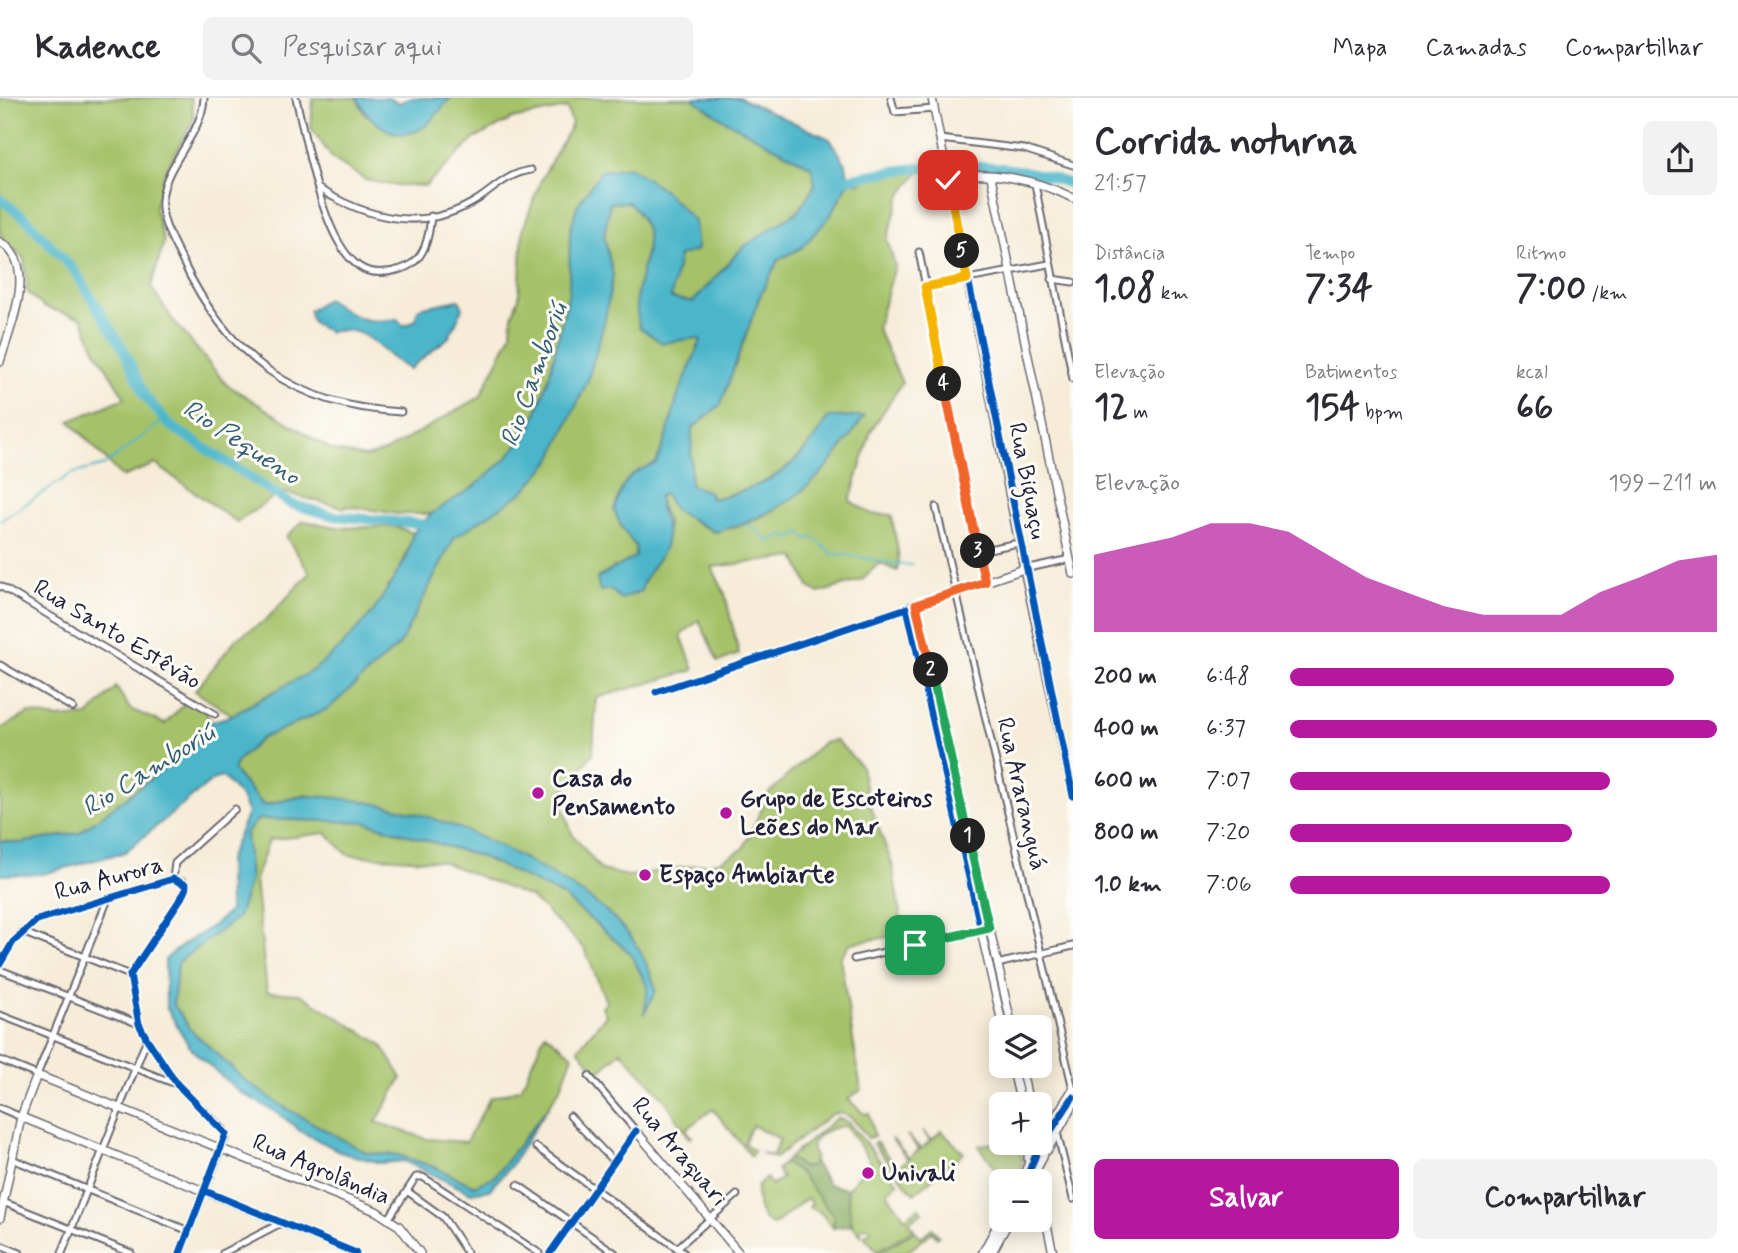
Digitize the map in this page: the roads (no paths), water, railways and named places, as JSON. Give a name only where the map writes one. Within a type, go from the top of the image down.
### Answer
[{"type":"main road","points":[[1052,1122],[1073,1090]]},
{"type":"main road","points":[[1052,1140],[1073,1104]]},
{"type":"main road","points":[[1027,1169],[1029,1155],[1038,1158],[1042,1155]]},
{"type":"main road","points":[[983,1253],[994,1232]]},
{"type":"main road","points":[[991,1253],[1002,1232]]},
{"type":"street","points":[[204,98],[199,125],[175,162],[162,203],[173,240],[217,320],[249,357],[300,389],[366,410],[401,412]]},
{"type":"street","points":[[296,98],[318,188],[343,252],[368,271],[389,272],[408,267],[421,255],[429,237],[430,216]]},
{"type":"street","points":[[891,98],[895,112],[934,109]]},
{"type":"street","name":"Rua Biguaçu","points":[[932,98],[1024,569],[1073,796]]},
{"type":"street","points":[[940,139],[1024,149],[1073,165]]},
{"type":"street","points":[[318,188],[344,204],[372,215],[398,219],[460,210],[508,177],[531,170]]},
{"type":"street","points":[[947,176],[991,177],[1035,184],[1073,198]]},
{"type":"street","points":[[991,177],[1073,574]]},
{"type":"street","points":[[1035,184],[1073,379]]},
{"type":"street","points":[[0,242],[15,257],[20,271],[20,288],[0,362]]},
{"type":"street","points":[[919,252],[985,582]]},
{"type":"street","points":[[925,287],[1049,264]]},
{"type":"street","points":[[1052,279],[1073,282]]},
{"type":"street","name":"Rua Araranguá","points":[[936,507],[1073,1090]]},
{"type":"street","points":[[978,551],[1019,544]]},
{"type":"street","points":[[656,692],[1024,569],[1070,559]]},
{"type":"street","name":"Rua Santo Estêvão","points":[[0,586],[215,714]]},
{"type":"street","points":[[916,605],[970,845],[1001,1015]]},
{"type":"street","points":[[906,608],[961,846],[998,964],[1009,1015]]},
{"type":"street","points":[[0,665],[73,708]]},
{"type":"street","points":[[173,879],[175,863],[236,810]]},
{"type":"street","points":[[961,846],[970,845]]},
{"type":"street","name":"Rua Aurora","points":[[0,964],[22,932],[49,915],[173,879],[184,882],[185,892],[130,975]]},
{"type":"street","points":[[0,1218],[21,1116],[108,899]]},
{"type":"street","points":[[854,959],[985,929]]},
{"type":"street","points":[[22,932],[130,975],[139,1024],[147,1039],[177,1084],[224,1130],[226,1138],[180,1253]]},
{"type":"street","points":[[998,964],[1073,946]]},
{"type":"street","points":[[0,970],[139,1024]]},
{"type":"street","points":[[0,1015],[177,1084]]},
{"type":"street","points":[[62,1253],[147,1039]]},
{"type":"street","name":"Rua Agrolândia","points":[[0,1060],[389,1218],[420,1253]]},
{"type":"street","name":"Rua Araquari","points":[[589,1076],[739,1253]]},
{"type":"street","points":[[0,1108],[356,1253]]},
{"type":"street","points":[[570,1116],[614,1162]]},
{"type":"street","points":[[550,1253],[636,1131]]},
{"type":"street","points":[[1057,1132],[1073,1199]]},
{"type":"street","points":[[536,1147],[684,1253]]},
{"type":"street","points":[[12,1159],[189,1231]]},
{"type":"street","points":[[389,1218],[416,1177],[423,1177],[539,1253]]},
{"type":"street","points":[[518,1185],[615,1253]]},
{"type":"street","points":[[407,1191],[439,1213],[467,1253]]},
{"type":"street","points":[[677,1248],[737,1195]]},
{"type":"street","points":[[4,1202],[131,1253]]},
{"type":"street","points":[[223,1253],[283,1222]]},
{"type":"street","points":[[1048,1232],[1053,1253]]},
{"type":"street","points":[[0,1245],[20,1253]]},
{"type":"water","points":[[357,98],[388,98],[399,103],[410,98],[451,98],[424,127],[403,133],[384,128],[376,122]]},
{"type":"water","points":[[692,98],[740,98],[830,139],[846,164],[849,182],[829,218],[801,248],[778,260],[759,298],[721,404],[692,429],[690,485],[710,492],[711,499],[749,489],[780,473],[794,462],[828,417],[864,416],[849,439],[803,491],[765,514],[742,524],[715,532],[674,510],[665,494],[659,496],[667,539],[663,552],[645,579],[641,591],[621,599],[610,589],[600,591],[597,578],[635,557],[636,547],[621,526],[614,510],[628,479],[656,463],[667,436],[677,398],[701,340],[696,338],[662,343],[639,327],[636,298],[646,256],[645,225],[629,202],[610,203],[604,236],[613,275],[605,319],[588,380],[550,462],[523,492],[454,538],[400,644],[328,709],[262,738],[237,761],[233,770],[263,805],[310,796],[344,799],[407,811],[467,831],[554,876],[609,914],[639,948],[656,991],[644,1014],[648,987],[630,953],[563,896],[482,857],[365,822],[258,819],[246,833],[250,880],[238,917],[178,962],[173,1004],[192,1031],[246,1081],[284,1107],[367,1153],[398,1155],[434,1167],[474,1186],[494,1177],[548,1107],[510,1167],[489,1190],[471,1193],[404,1161],[381,1163],[343,1153],[300,1131],[281,1115],[238,1091],[191,1049],[166,1007],[165,960],[229,911],[228,860],[248,813],[241,797],[223,777],[214,779],[125,852],[43,874],[0,875],[0,841],[20,843],[79,833],[194,746],[211,722],[232,715],[315,669],[343,645],[373,612],[407,557],[413,533],[431,514],[475,486],[506,459],[531,428],[549,377],[569,292],[570,232],[577,206],[601,171],[629,167],[663,189],[694,221],[697,250],[679,256],[671,298],[693,302],[742,248],[798,211],[815,185],[812,167],[726,121]]},
{"type":"water","points":[[327,299],[360,318],[376,321],[397,319],[404,326],[416,320],[418,310],[423,307],[459,300],[463,308],[449,337],[409,369],[364,335],[343,330],[329,332],[313,323],[309,311]]},
{"type":"waterway","points":[[837,181],[926,167],[985,166],[1015,169],[1073,185]]},
{"type":"waterway","name":"Rio Pequeno","points":[[0,199],[25,218],[74,270],[124,350],[145,396],[168,424],[291,504],[334,516],[432,525]]},
{"type":"waterway","points":[[0,521],[71,474],[105,465],[164,420]]},
{"type":"waterway","points":[[746,524],[760,532],[767,542],[782,535],[791,539],[800,532],[807,539],[813,537],[832,554],[912,565]]},
{"type":"place","name":"Casa do Pensamento","points":[[538,793]]},
{"type":"place","name":"Grupo de Escoteiros Leões do Mar","points":[[726,813]]},
{"type":"place","name":"Espaço Ambiarte","points":[[645,875]]},
{"type":"place","name":"Univali","points":[[868,1173]]},
{"type":"water label","name":"Rio Camboriú","points":[[535,375]]},
{"type":"water label","name":"Rio Camboriú","points":[[149,771]]}]
